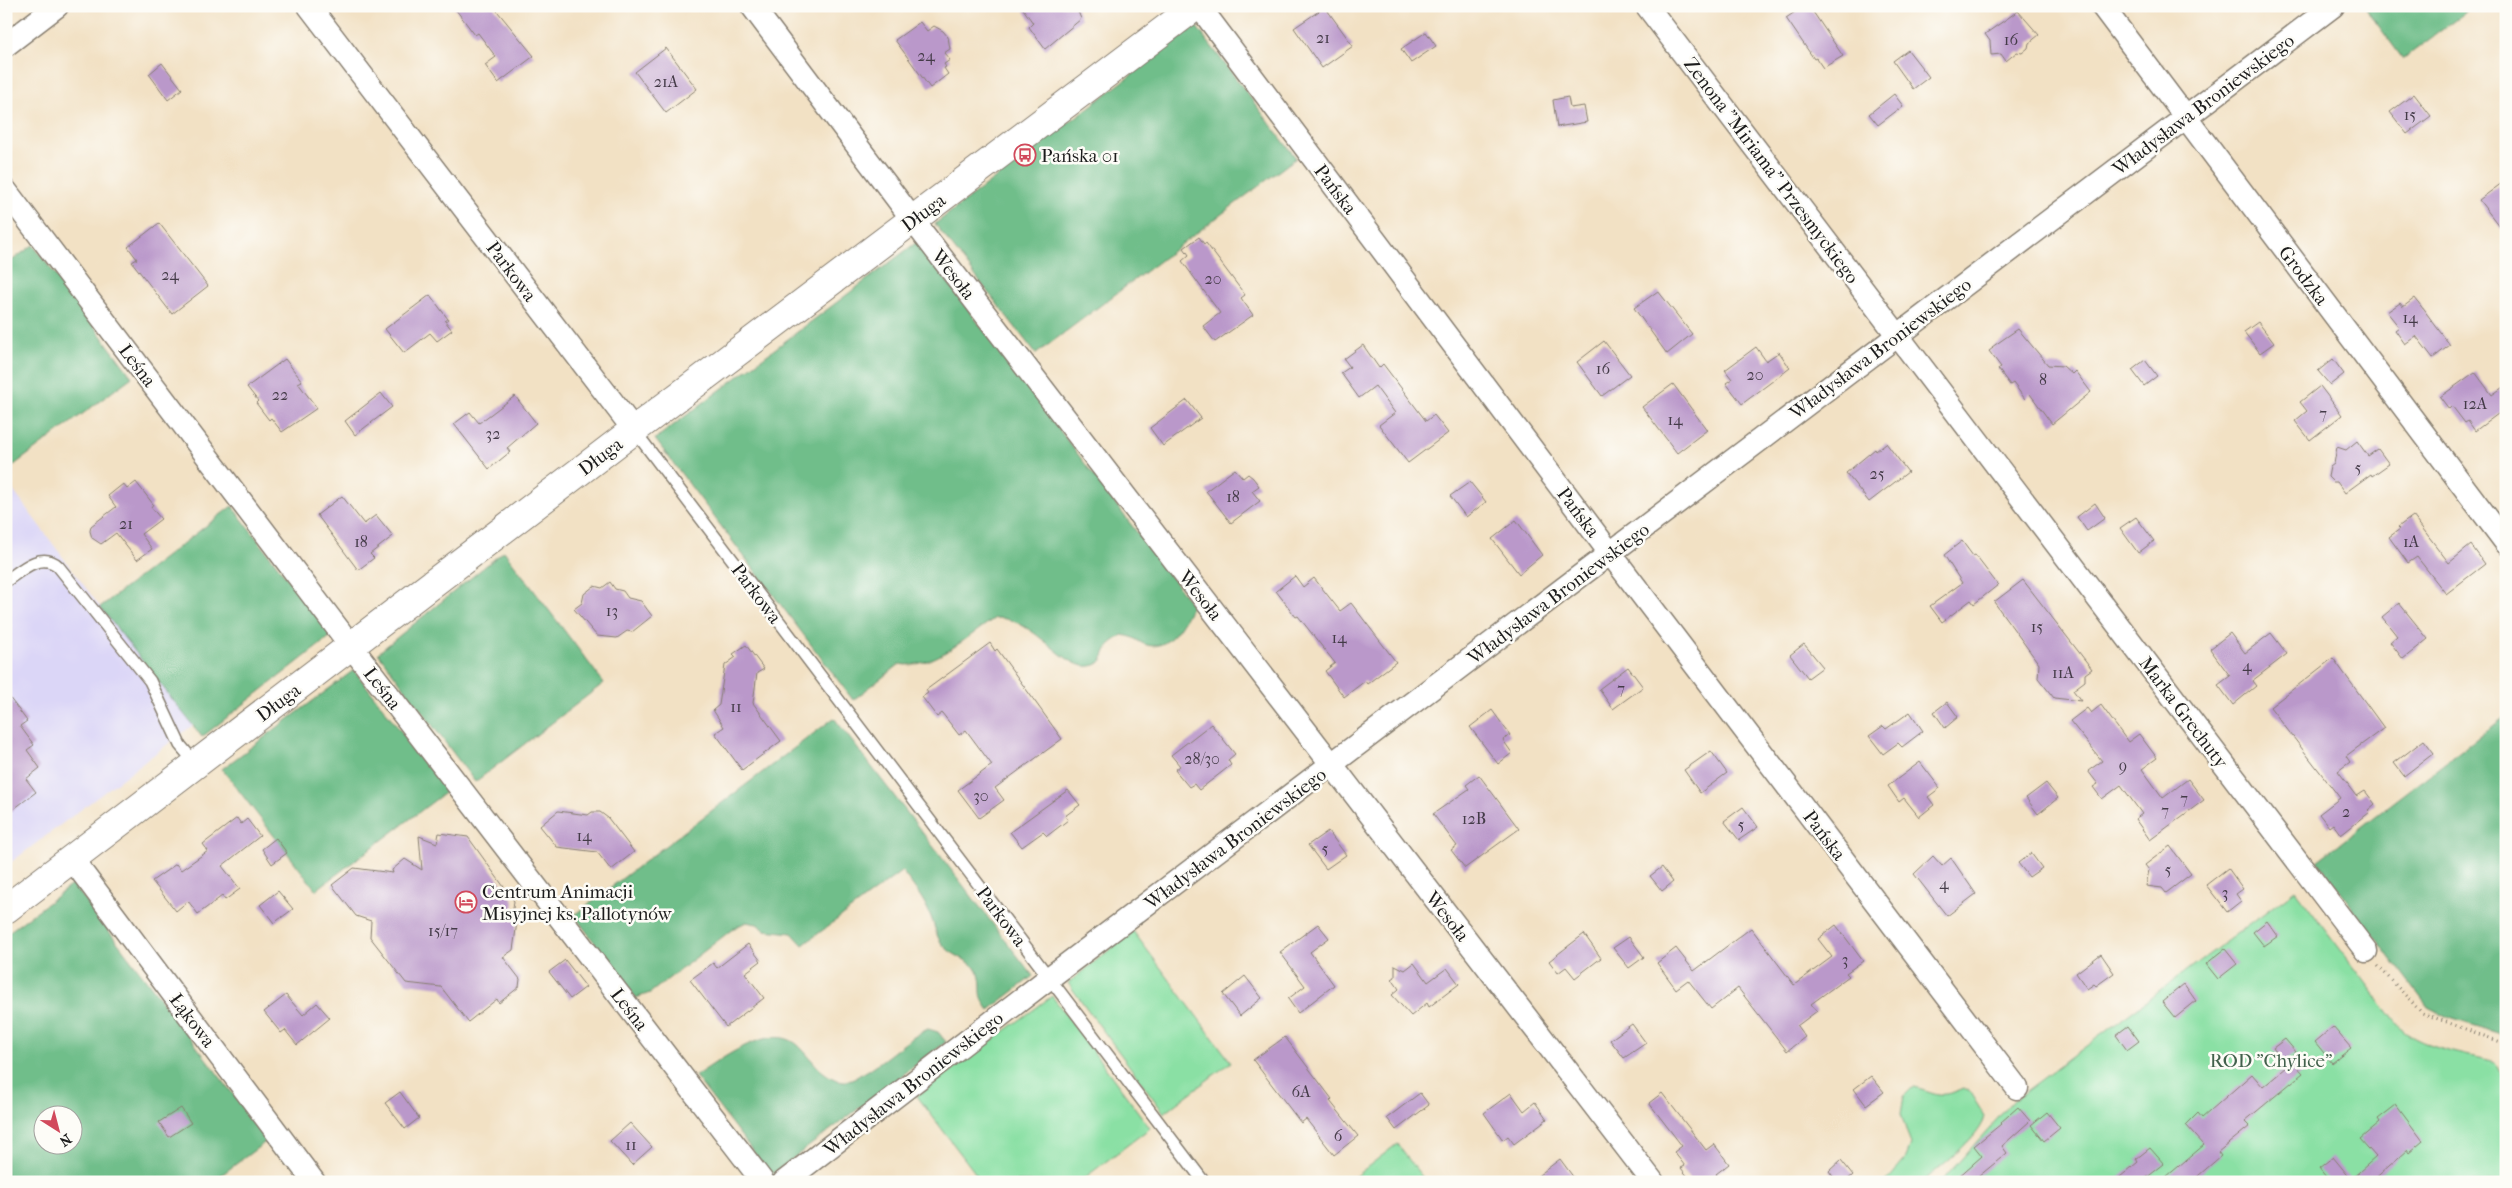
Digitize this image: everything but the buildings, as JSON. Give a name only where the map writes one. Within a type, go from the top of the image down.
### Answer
[{"type":"street","points":[[6,45],[56,6]]},
{"type":"street","name":"Parkowa","points":[[309,6],[634,430]]},
{"type":"street","name":"Wesoła","points":[[752,6],[912,220],[1653,1182]]},
{"type":"street","name":"Długa","points":[[6,909],[634,430],[1198,6]]},
{"type":"street","name":"Pańska","points":[[1198,6],[1610,553],[2017,1088]]},
{"type":"street","name":"Zenona \"Miriama\" Przesmyckiego","points":[[1647,6],[1898,334]]},
{"type":"street","name":"Grodzka","points":[[2102,6],[2506,543]]},
{"type":"street","name":"Władysława Broniewskiego","points":[[784,1182],[1049,978],[2333,6]]},
{"type":"street","name":"Leśna","points":[[6,191],[351,646],[763,1182]]},
{"type":"street","name":"Marka Grechuty","points":[[1898,334],[2366,951]]},
{"type":"street","name":"Łąkowa","points":[[72,859],[314,1182]]},
{"type":"lane","name":"Parkowa","points":[[634,430],[1204,1182]]},
{"type":"lane","points":[[6,581],[30,564],[46,560],[58,566],[150,681],[180,745],[196,764]]},
{"type":"path","points":[[2366,951],[2390,981],[2422,1013],[2506,1044]]},
{"type":"shaded area","points":[[6,481],[100,607],[193,725],[6,866]]},
{"type":"green space","points":[[2364,6],[2474,6],[2403,59]]},
{"type":"green space","points":[[1196,26],[1296,158],[1036,354],[935,224]]},
{"type":"green space","points":[[917,242],[1192,605],[1180,627],[1168,641],[1153,646],[1122,635],[1110,644],[1103,659],[1098,664],[1084,666],[1073,662],[1023,626],[1010,620],[995,618],[937,657],[912,665],[900,664],[853,700],[655,439]]},
{"type":"green space","points":[[33,245],[132,377],[6,471],[6,265]]},
{"type":"green space","points":[[232,506],[331,636],[202,737],[100,607]]},
{"type":"green space","points":[[504,551],[604,683],[475,782],[378,653]]},
{"type":"green space","points":[[354,670],[447,791],[316,890],[222,769]]},
{"type":"green space","points":[[2506,716],[2506,1036],[2450,1018],[2428,1007],[2317,861]]},
{"type":"green space","points":[[834,718],[1033,976],[989,1010],[983,999],[977,970],[969,962],[943,945],[925,905],[902,871],[803,945],[792,933],[765,930],[757,924],[746,922],[734,928],[650,993],[636,998],[574,915]]},
{"type":"green space","points":[[73,884],[268,1140],[212,1182],[6,1182],[6,934]]},
{"type":"green space","name":"ROD \"Chylice\"","points":[[2295,890],[2402,1030],[2422,1042],[2495,1062],[2506,1083],[2506,1182],[1941,1182],[2014,1100]]},
{"type":"green space","points":[[1133,931],[1231,1062],[1164,1113],[1068,983]]},
{"type":"green space","points":[[1052,996],[1150,1128],[1079,1182],[982,1182],[917,1096]]},
{"type":"green space","points":[[928,1029],[938,1032],[946,1042],[771,1175],[695,1076],[746,1045],[775,1037],[788,1039],[799,1046],[818,1067],[834,1079],[842,1082],[864,1073]]},
{"type":"green space","points":[[1913,1087],[1938,1094],[1948,1094],[1964,1088],[1969,1091],[1985,1117],[1981,1126],[1967,1143],[1923,1182],[1886,1182],[1905,1160],[1911,1145],[1901,1114],[1904,1096]]},
{"type":"green space","points":[[1397,1144],[1426,1182],[1348,1182]]},
{"type":"place","name":"Pańska 01","points":[[1025,155]]},
{"type":"place","name":"Centrum Animacji Misyjnej ks. Pallotynów","points":[[466,902]]}]
